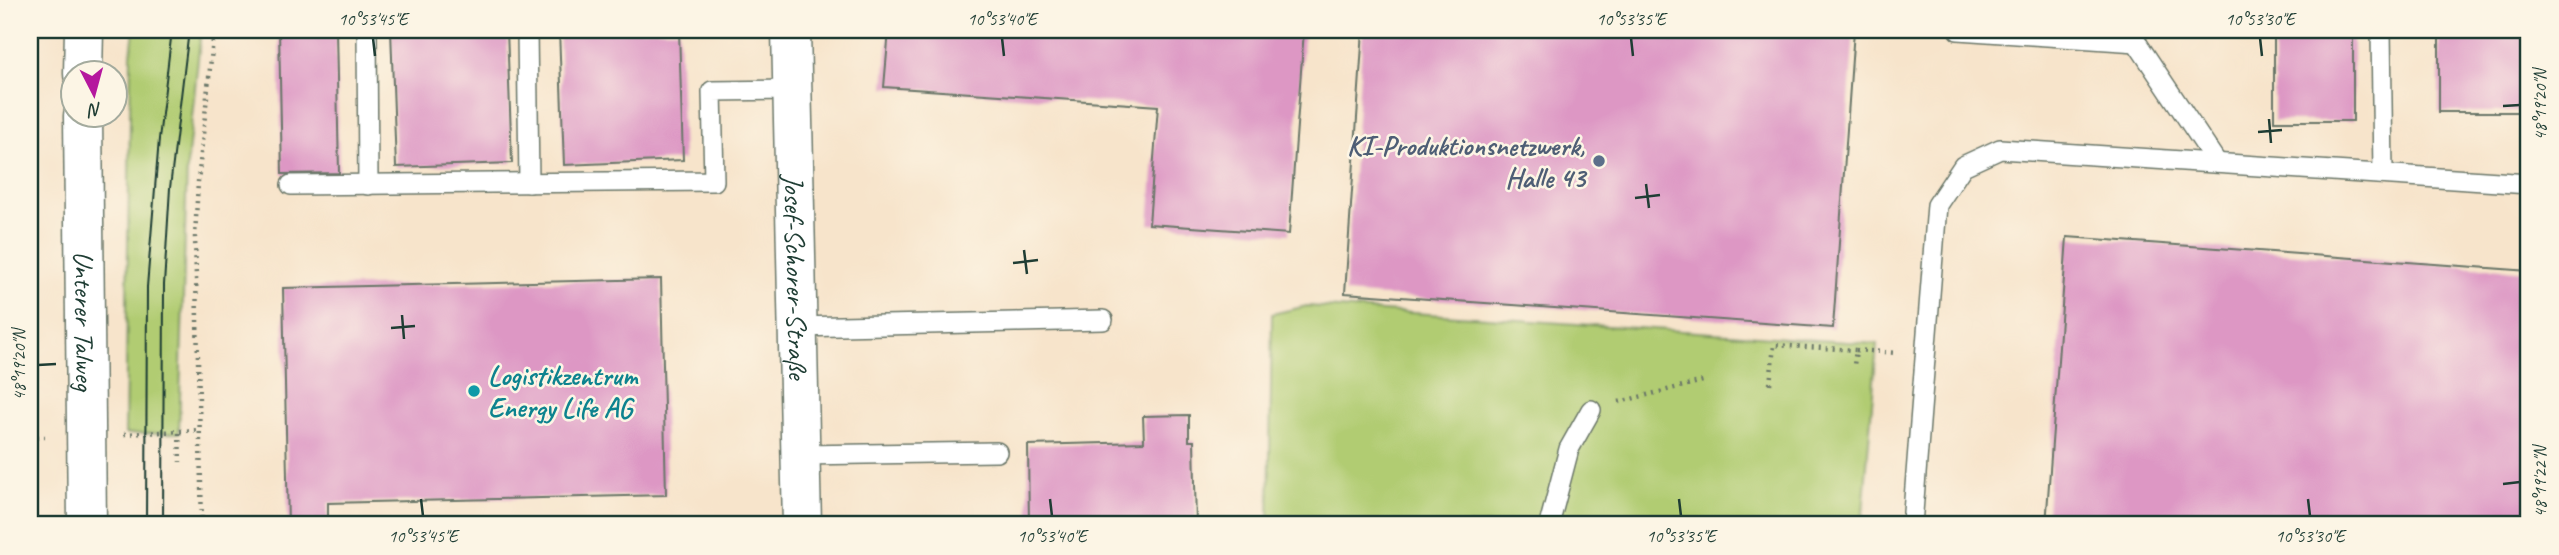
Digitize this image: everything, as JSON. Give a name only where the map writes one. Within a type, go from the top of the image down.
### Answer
[{"type":"street","points":[[83,60],[84,30]]},
{"type":"street","name":"Josef-Schorer-Straße","points":[[791,30],[802,525]]},
{"type":"street","name":"Unterer Talweg","points":[[83,130],[87,525]]},
{"type":"lane","points":[[367,30],[368,185]]},
{"type":"lane","points":[[527,30],[529,183]]},
{"type":"lane","points":[[1958,30],[2133,36],[2217,163]]},
{"type":"lane","points":[[2381,30],[2383,174]]},
{"type":"lane","points":[[290,185],[714,181],[712,91],[792,90]]},
{"type":"lane","points":[[1912,525],[1937,205],[1963,166],[2000,149],[2529,184]]},
{"type":"lane","points":[[797,327],[1103,320]]},
{"type":"lane","points":[[1549,525],[1569,449],[1591,410]]},
{"type":"lane","points":[[801,455],[997,452]]},
{"type":"path","points":[[202,525],[195,237],[214,30]]},
{"type":"path","points":[[1770,384],[1774,345],[1925,354]]},
{"type":"path","points":[[1854,365],[1856,350]]},
{"type":"path","points":[[1591,410],[1703,381]]},
{"type":"path","points":[[30,428],[31,525]]},
{"type":"path","points":[[179,433],[180,463]]},
{"type":"green space","points":[[134,30],[201,30],[187,165],[179,433],[125,434],[131,55]]},
{"type":"green space","points":[[1307,306],[1877,344],[1862,525],[1269,525],[1272,314]]},
{"type":"building","points":[[279,30],[336,30],[339,173],[282,174]]},
{"type":"building","points":[[391,30],[507,30],[512,163],[396,167]]},
{"type":"building","points":[[559,30],[679,30],[683,160],[564,165]]},
{"type":"building","points":[[889,30],[1304,30],[1289,234],[1149,224],[1158,106],[884,87]]},
{"type":"building","name":"KI-Produktionsnetzwerk, Halle 43","points":[[1363,30],[1854,30],[1833,328],[1345,293]]},
{"type":"building","points":[[2274,30],[2353,30],[2353,121],[2274,121]]},
{"type":"building","points":[[2439,30],[2529,30],[2529,112],[2439,112]]},
{"type":"building","points":[[2067,237],[2529,271],[2529,525],[2046,525]]},
{"type":"building","name":"Logistikzentrum Energy Life AG","points":[[661,279],[666,495],[328,503],[328,525],[288,525],[283,288]]},
{"type":"building","points":[[1189,415],[1189,441],[1194,441],[1196,525],[1029,525],[1028,445],[1144,442],[1143,416]]},
{"type":"tram line","points":[[146,525],[147,287],[159,139],[172,30]]},
{"type":"tram line","points":[[163,525],[164,285],[170,188],[189,30]]},
{"type":"place","name":"KI-Produktionsnetzwerk, Halle 43","points":[[1599,161]]},
{"type":"place","name":"Logistikzentrum Energy Life AG","points":[[474,391]]}]
